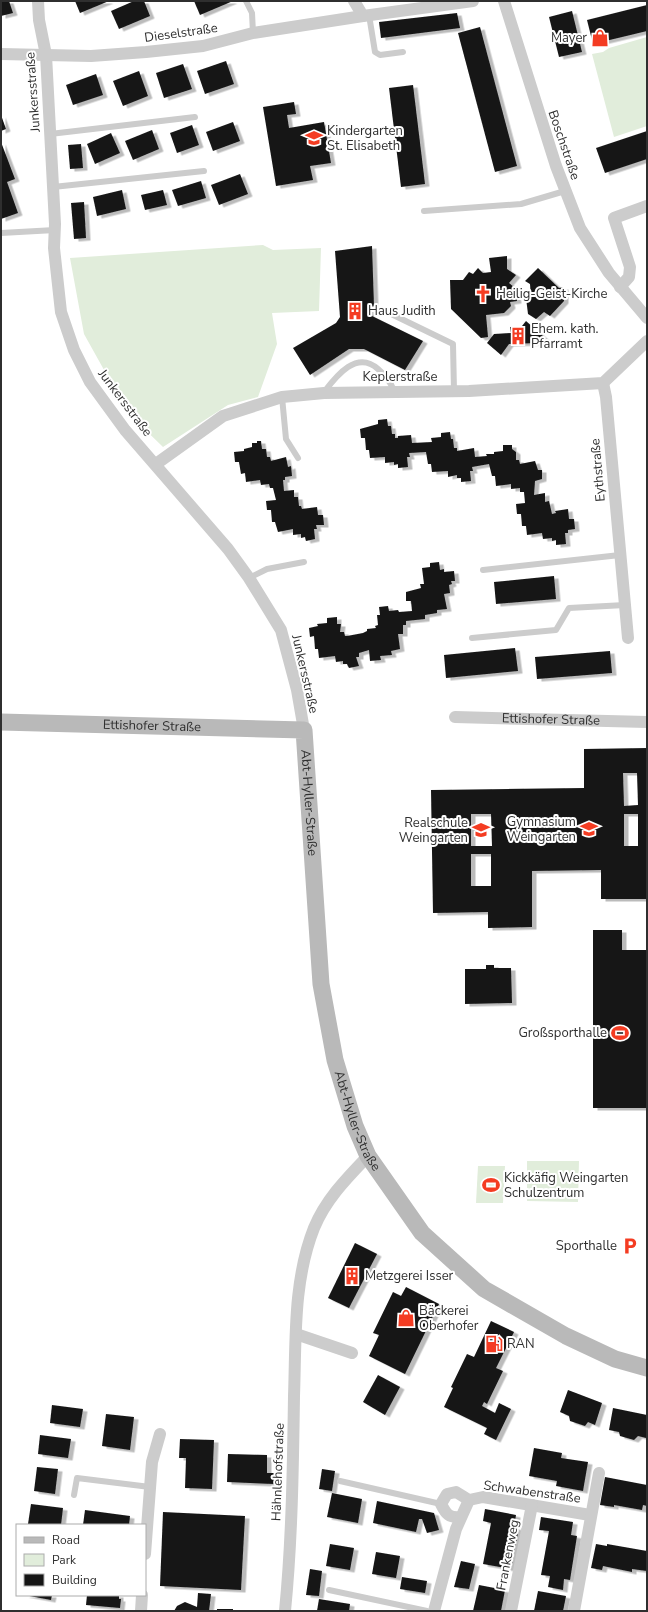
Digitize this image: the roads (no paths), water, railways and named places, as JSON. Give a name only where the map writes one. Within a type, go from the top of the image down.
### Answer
[{"type":"street","name":"Junkersstraße","points":[[38,1],[39,20],[46,55],[55,230],[54,248],[61,312],[74,350],[90,382],[124,430],[156,464],[228,549],[249,578],[281,630],[297,690],[304,730]]},
{"type":"street","points":[[354,1],[366,16]]},
{"type":"street","name":"Dieselstraße","points":[[1,54],[91,56],[203,46],[253,33],[473,1]]},
{"type":"street","name":"Boschstraße","points":[[504,1],[536,105],[565,190],[580,228],[591,248],[620,287],[647,318]]},
{"type":"street","points":[[620,287],[629,277],[630,267],[614,218],[647,206]]},
{"type":"street","points":[[602,383],[647,341]]},
{"type":"street","name":"Keplerstraße","points":[[156,464],[222,416],[282,397],[324,393],[454,391],[533,388],[602,383]]},
{"type":"street","name":"Eythstraße","points":[[602,383],[606,397],[628,638]]},
{"type":"street","name":"Ettishofer Straße","points":[[455,717],[647,722]]},
{"type":"street","name":"Ettishofer Straße","points":[[1,722],[304,730]]},
{"type":"street","name":"Abt-Hyller-Straße","points":[[304,730],[321,984],[335,1060],[356,1126],[368,1156],[422,1233],[484,1289],[573,1339],[615,1359],[647,1368]]},
{"type":"street","name":"Hähnlehofstraße","points":[[285,1611],[293,1446],[296,1334],[298,1297],[303,1267],[314,1228],[333,1194],[368,1156]]},
{"type":"street","points":[[296,1334],[352,1353]]},
{"type":"street","points":[[146,1541],[152,1462],[160,1434]]},
{"type":"street","name":"Schwabenstraße","points":[[574,1611],[590,1515],[599,1474]]},
{"type":"street","name":"Schwabenstraße","points":[[441,1504],[447,1494],[456,1492],[469,1500],[483,1497],[590,1515]]},
{"type":"street","name":"Schwabenstraße","points":[[434,1611],[460,1517],[469,1500]]},
{"type":"street","points":[[441,1504],[445,1513],[452,1518],[460,1517]]},
{"type":"street","name":"Frankenweg","points":[[511,1611],[532,1505]]},
{"type":"street","points":[[141,1611],[142,1596]]},
{"type":"lane","points":[[246,1],[252,13],[253,33]]},
{"type":"lane","points":[[366,16],[375,52],[380,55],[403,52]]},
{"type":"lane","points":[[50,134],[195,117]]},
{"type":"lane","points":[[53,187],[204,171]]},
{"type":"lane","points":[[424,211],[521,204],[565,190]]},
{"type":"lane","points":[[1,233],[55,230]]},
{"type":"lane","points":[[383,310],[453,344],[454,391]]},
{"type":"lane","points":[[324,393],[333,380],[349,366],[360,362],[372,364],[389,378],[394,391]]},
{"type":"lane","points":[[282,397],[286,439],[298,458]]},
{"type":"lane","points":[[483,570],[620,555]]},
{"type":"lane","points":[[249,578],[267,569],[304,562]]},
{"type":"lane","points":[[472,638],[556,630],[570,608],[625,605]]},
{"type":"lane","points":[[74,1495],[77,1478],[150,1487]]},
{"type":"lane","points":[[340,1481],[441,1504]]},
{"type":"lane","points":[[329,1590],[427,1611]]},
{"type":"place","name":"Mayer","points":[[600,38]]},
{"type":"place","name":"Kindergarten St. Elisabeth","points":[[314,138]]},
{"type":"place","name":"Heilig-Geist-Kirche","points":[[483,294]]},
{"type":"place","name":"Haus Judith","points":[[355,311]]},
{"type":"place","name":"Ehem. kath. Pfarramt","points":[[518,336]]},
{"type":"place","name":"Gymnasium Weingarten","points":[[589,829]]},
{"type":"place","name":"Realschule Weingarten","points":[[481,830]]},
{"type":"place","name":"Großsporthalle","points":[[620,1033]]},
{"type":"place","name":"Kickkäfig Weingarten Schulzentrum","points":[[491,1185]]},
{"type":"place","name":"Sporthalle","points":[[630,1246]]},
{"type":"place","name":"Metzgerei Isser","points":[[352,1276]]},
{"type":"place","name":"Bäckerei Oberhofer","points":[[406,1318]]},
{"type":"place","name":"RAN","points":[[494,1344]]}]
